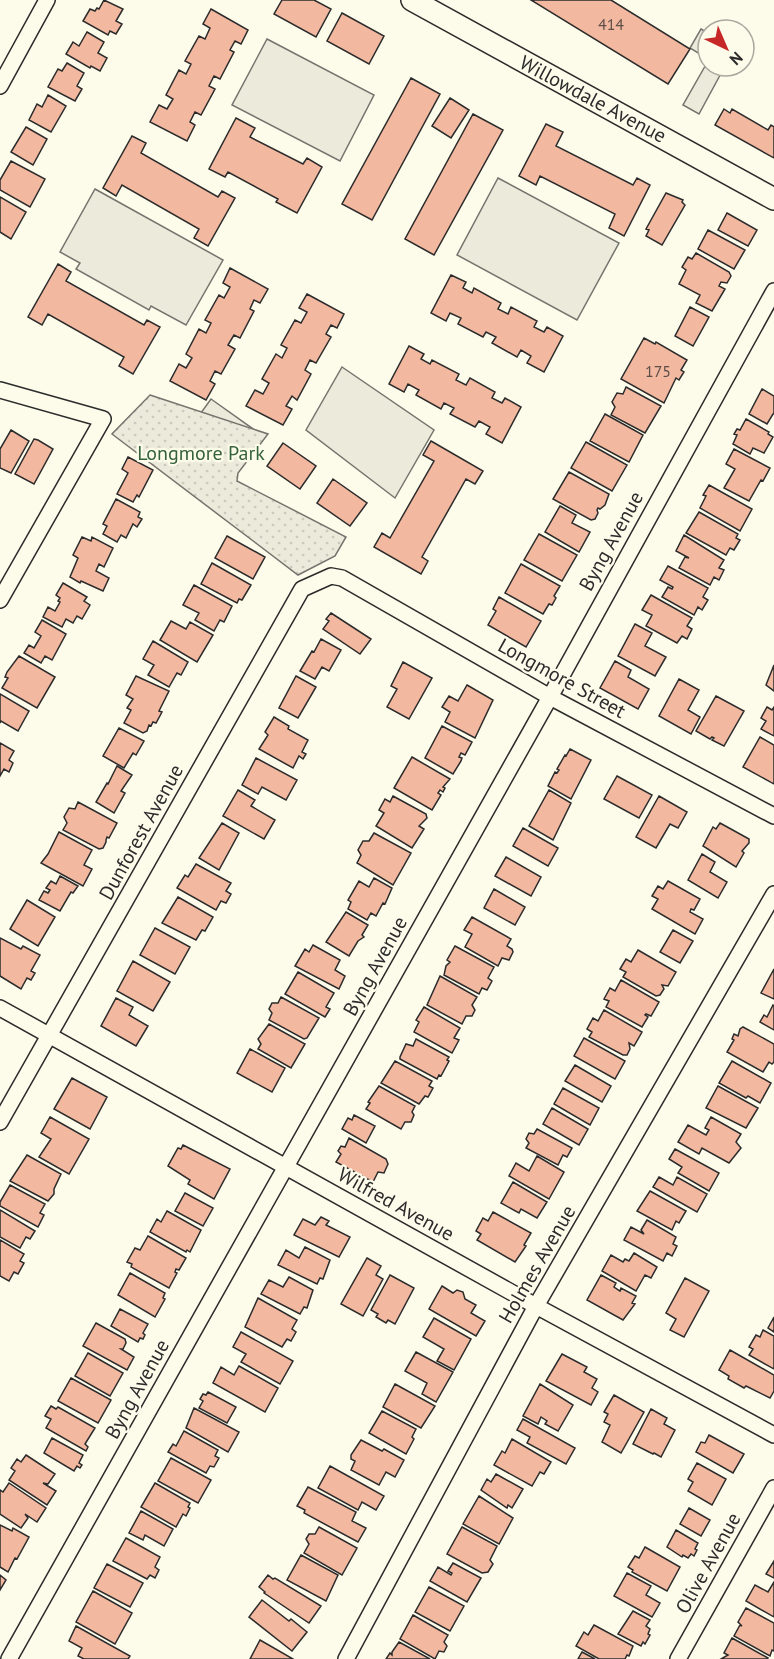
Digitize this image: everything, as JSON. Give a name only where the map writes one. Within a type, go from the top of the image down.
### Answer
[{"type":"street","points":[[0,86],[47,0]]},
{"type":"street","name":"Willowdale Avenue","points":[[412,0],[774,199]]},
{"type":"street","name":"Byng Avenue","points":[[9,1659],[550,697],[774,291]]},
{"type":"street","points":[[0,390],[103,419],[0,600]]},
{"type":"street","name":"Longmore Street","points":[[331,576],[342,578],[550,697],[774,816]]},
{"type":"street","name":"Dunforest Avenue","points":[[0,1122],[302,589],[331,576]]},
{"type":"street","name":"Holmes Avenue","points":[[346,1659],[536,1306],[774,894]]},
{"type":"street","name":"Wilfred Avenue","points":[[0,1008],[536,1306],[774,1435]]},
{"type":"street","name":"Olive Avenue","points":[[678,1659],[774,1488]]},
{"type":"green space","name":"Longmore Park","points":[[150,395],[268,434],[238,473],[237,481],[346,537],[335,556],[298,575],[112,434]]},
{"type":"green space","points":[[211,399],[263,436],[187,432]]},
{"type":"shaded area","points":[[696,38],[696,52],[690,48]]},
{"type":"shaded area","points":[[267,39],[374,95],[340,161],[232,105]]},
{"type":"shaded area","points":[[698,78],[718,78],[699,114],[683,105]]},
{"type":"shaded area","points":[[498,178],[619,243],[577,320],[457,255]]},
{"type":"shaded area","points":[[95,189],[223,260],[186,325],[151,306],[149,310],[76,269],[80,263],[60,252]]},
{"type":"shaded area","points":[[342,367],[434,430],[395,498],[306,430]]},
{"type":"building","points":[[104,0],[123,9],[116,21],[122,24],[116,34],[110,31],[108,35],[83,21],[90,9],[95,11],[99,9]]},
{"type":"building","points":[[282,0],[314,0],[331,9],[316,37],[274,14]]},
{"type":"building","points":[[531,0],[611,0],[690,49],[668,84]]},
{"type":"building","points":[[211,9],[248,30],[241,44],[235,41],[230,50],[234,52],[220,79],[214,76],[209,86],[215,89],[201,115],[195,112],[190,122],[195,125],[187,141],[150,122],[159,105],[167,109],[173,99],[166,95],[179,70],[186,74],[191,64],[185,61],[199,36],[205,39],[210,28],[203,24]]},
{"type":"building","points":[[342,13],[384,36],[369,64],[327,41]]},
{"type":"building","points":[[87,32],[104,42],[98,53],[107,58],[100,71],[66,54],[73,42],[79,46]]},
{"type":"building","points":[[67,63],[84,73],[77,86],[82,89],[75,101],[48,87],[58,69],[62,71]]},
{"type":"building","points":[[411,78],[440,94],[372,220],[342,204]]},
{"type":"building","points":[[48,95],[66,106],[51,132],[29,120],[37,104],[42,107]]},
{"type":"building","points":[[450,98],[469,110],[451,138],[432,126]]},
{"type":"building","points":[[724,109],[730,113],[732,109],[768,130],[771,125],[774,127],[774,158],[715,125]]},
{"type":"building","points":[[473,114],[503,130],[434,255],[405,239]]},
{"type":"building","points":[[236,118],[255,128],[250,137],[303,164],[307,158],[322,167],[297,213],[276,202],[278,199],[228,172],[225,177],[209,169]]},
{"type":"building","points":[[546,124],[563,132],[556,146],[633,185],[637,178],[650,185],[624,236],[609,228],[615,214],[540,176],[536,185],[519,176]]},
{"type":"building","points":[[26,127],[47,139],[33,165],[11,152]]},
{"type":"building","points":[[132,136],[146,143],[141,153],[218,197],[222,191],[235,198],[208,246],[194,238],[199,229],[122,185],[116,196],[103,188]]},
{"type":"building","points":[[11,161],[45,179],[30,207],[0,190],[0,180]]},
{"type":"building","points":[[666,193],[683,200],[685,205],[662,245],[646,236],[649,230],[646,229]]},
{"type":"building","points":[[0,197],[26,212],[11,239],[0,232]]},
{"type":"building","points":[[727,213],[757,230],[748,246],[718,230]]},
{"type":"building","points":[[708,230],[745,250],[734,269],[698,249]]},
{"type":"building","points":[[696,253],[729,272],[731,276],[727,283],[721,282],[719,286],[725,289],[712,311],[696,303],[700,295],[679,284],[686,270],[682,267],[688,257],[692,259]]},
{"type":"building","points":[[58,264],[71,272],[66,281],[144,325],[147,320],[160,327],[133,374],[119,366],[124,357],[48,314],[42,325],[28,317]]},
{"type":"building","points":[[230,268],[268,289],[260,303],[254,300],[250,309],[254,311],[240,338],[234,335],[228,345],[235,349],[221,374],[215,371],[210,381],[215,384],[206,400],[170,381],[179,364],[186,368],[192,358],[186,354],[199,329],[206,333],[211,323],[205,320],[219,295],[224,298],[230,287],[223,283]]},
{"type":"building","points":[[451,275],[466,282],[463,288],[472,293],[474,288],[501,303],[498,309],[508,314],[511,307],[537,321],[534,327],[544,332],[547,327],[563,336],[544,372],[527,363],[531,356],[521,350],[517,357],[492,343],[496,337],[486,332],[483,337],[458,324],[461,318],[450,313],[446,321],[431,313]]},
{"type":"building","points":[[307,294],[344,314],[337,328],[331,325],[326,334],[331,337],[316,363],[310,360],[305,370],[311,374],[297,400],[292,396],[286,406],[292,409],[283,425],[246,406],[255,390],[263,394],[269,383],[262,379],[276,354],[282,358],[287,348],[281,345],[295,320],[301,323],[307,312],[299,308]]},
{"type":"building","points":[[690,307],[709,317],[693,346],[675,336]]},
{"type":"building","points":[[644,338],[655,344],[656,342],[687,360],[681,370],[684,372],[679,380],[676,378],[664,403],[621,379]]},
{"type":"building","points":[[409,346],[424,354],[421,359],[430,364],[432,360],[459,374],[456,380],[466,385],[470,378],[495,392],[492,398],[502,403],[505,398],[521,407],[502,443],[486,434],[490,427],[479,421],[475,427],[450,414],[454,408],[444,403],[441,409],[416,395],[419,390],[408,384],[404,392],[389,384]]},
{"type":"building","points":[[626,387],[661,406],[645,433],[611,415],[615,407],[612,402],[617,393],[623,394]]},
{"type":"building","points":[[762,389],[774,396],[774,414],[767,424],[749,414]]},
{"type":"building","points":[[605,414],[643,435],[629,462],[590,441]]},
{"type":"building","points":[[746,419],[769,432],[768,434],[773,437],[764,453],[753,448],[750,454],[733,444],[737,435],[734,434],[737,429],[740,430]]},
{"type":"building","points":[[11,430],[29,441],[11,473],[0,468],[0,449]]},
{"type":"building","points":[[34,439],[53,449],[34,484],[15,474]]},
{"type":"building","points":[[431,441],[483,471],[475,484],[466,479],[422,557],[428,561],[421,574],[374,547],[382,533],[390,538],[434,461],[423,455]]},
{"type":"building","points":[[586,442],[627,465],[612,491],[571,468]]},
{"type":"building","points":[[283,443],[316,466],[300,489],[267,466]]},
{"type":"building","points":[[734,449],[770,468],[749,501],[724,488],[735,469],[726,464]]},
{"type":"building","points":[[128,457],[153,470],[139,497],[137,495],[133,502],[117,494],[128,473],[122,469]]},
{"type":"building","points":[[569,472],[609,494],[605,505],[598,508],[595,519],[591,520],[553,499]]},
{"type":"building","points":[[333,479],[367,503],[350,526],[317,503]]},
{"type":"building","points":[[709,485],[752,509],[740,531],[700,508],[706,496],[703,495]]},
{"type":"building","points":[[116,499],[140,512],[138,517],[142,519],[137,527],[133,524],[126,538],[121,535],[117,542],[103,534],[107,526],[103,524]]},
{"type":"building","points":[[560,506],[576,515],[572,523],[590,532],[579,552],[545,532]]},
{"type":"building","points":[[699,512],[738,534],[736,538],[740,540],[734,550],[730,548],[726,555],[686,533]]},
{"type":"building","points":[[539,534],[577,555],[562,581],[524,560]]},
{"type":"building","points":[[684,535],[724,560],[719,568],[724,570],[719,580],[714,577],[710,585],[679,568],[685,557],[689,558],[676,551]]},
{"type":"building","points":[[227,536],[265,557],[253,579],[215,558]]},
{"type":"building","points":[[82,537],[91,541],[92,537],[113,548],[104,567],[99,564],[96,571],[109,578],[103,591],[70,577],[78,558],[73,555]]},
{"type":"building","points":[[212,563],[251,585],[242,600],[239,599],[237,603],[201,584]]},
{"type":"building","points":[[521,564],[560,586],[552,605],[549,604],[543,614],[505,593]]},
{"type":"building","points":[[668,566],[708,588],[703,597],[708,600],[702,610],[698,607],[694,615],[662,597],[668,587],[672,589],[673,587],[660,580]]},
{"type":"building","points":[[63,583],[87,597],[84,601],[90,605],[82,619],[77,616],[73,623],[66,619],[62,627],[43,617],[48,607],[55,611],[60,602],[58,601],[60,598],[56,595]]},
{"type":"building","points":[[194,585],[232,606],[224,622],[220,620],[214,631],[195,620],[199,613],[183,605]]},
{"type":"building","points":[[651,595],[692,618],[687,626],[692,629],[687,639],[682,636],[677,643],[646,626],[652,615],[642,610]]},
{"type":"building","points":[[499,597],[541,621],[526,647],[488,625],[496,611],[493,609]]},
{"type":"building","points":[[331,613],[371,639],[360,654],[323,629]]},
{"type":"building","points":[[42,620],[66,634],[52,660],[45,656],[41,663],[24,653],[29,645],[34,648],[41,636],[35,632]]},
{"type":"building","points":[[171,621],[186,629],[190,622],[213,635],[197,662],[160,640]]},
{"type":"building","points":[[635,624],[652,633],[645,646],[666,657],[655,676],[618,656]]},
{"type":"building","points":[[321,639],[341,650],[329,671],[322,667],[315,679],[300,671]]},
{"type":"building","points":[[153,641],[188,662],[181,675],[177,673],[169,687],[148,675],[154,665],[143,659]]},
{"type":"building","points":[[19,656],[55,677],[37,708],[2,688],[8,678],[5,677],[7,672]]},
{"type":"building","points":[[615,661],[631,670],[628,677],[649,689],[638,709],[600,688]]},
{"type":"building","points":[[403,662],[432,678],[409,719],[387,707],[397,689],[391,686]]},
{"type":"building","points":[[774,665],[774,691],[766,685]]},
{"type":"building","points":[[136,676],[169,691],[156,723],[149,725],[147,731],[143,733],[124,723],[131,710],[127,708],[133,699],[126,695]]},
{"type":"building","points":[[296,676],[316,687],[298,718],[279,708]]},
{"type":"building","points":[[679,679],[699,690],[688,710],[700,717],[691,734],[659,716]]},
{"type":"building","points":[[467,685],[493,700],[475,738],[445,722],[450,712],[442,707],[449,696],[458,701]]},
{"type":"building","points":[[0,694],[29,711],[18,731],[1,721],[0,723]]},
{"type":"building","points":[[716,696],[744,711],[724,746],[712,740],[714,738],[710,739],[696,731]]},
{"type":"building","points":[[767,707],[772,710],[774,707],[774,736],[761,729],[766,721],[761,718]]},
{"type":"building","points":[[274,717],[289,726],[288,729],[308,740],[302,752],[306,754],[303,759],[299,756],[293,768],[259,749],[268,735],[265,732]]},
{"type":"building","points":[[442,726],[472,742],[465,755],[461,753],[459,757],[462,758],[461,761],[453,774],[425,758]]},
{"type":"building","points":[[119,728],[144,741],[136,755],[133,753],[124,768],[103,756]]},
{"type":"building","points":[[760,737],[774,745],[774,784],[743,767]]},
{"type":"building","points":[[0,743],[14,751],[9,760],[13,763],[9,772],[4,769],[0,776]]},
{"type":"building","points":[[570,749],[591,760],[571,799],[548,786]]},
{"type":"building","points":[[412,757],[450,779],[443,787],[445,788],[443,792],[440,790],[438,793],[441,795],[432,810],[394,788]]},
{"type":"building","points":[[256,758],[297,780],[286,800],[262,787],[258,794],[242,785]]},
{"type":"building","points":[[117,766],[132,775],[121,791],[125,793],[114,813],[96,802]]},
{"type":"building","points":[[617,776],[652,795],[639,818],[604,799]]},
{"type":"building","points":[[238,790],[255,800],[251,806],[275,820],[264,839],[223,816]]},
{"type":"building","points":[[549,790],[571,803],[553,840],[529,826]]},
{"type":"building","points":[[393,796],[426,814],[427,818],[419,826],[424,829],[412,848],[376,826],[384,813],[379,810],[385,799],[390,802]]},
{"type":"building","points":[[659,796],[687,812],[678,828],[670,824],[656,848],[636,837]]},
{"type":"building","points":[[78,802],[117,823],[109,838],[107,837],[103,848],[99,849],[63,830],[67,823],[64,817],[69,808],[75,809]]},
{"type":"building","points":[[222,823],[239,833],[219,870],[199,858]]},
{"type":"building","points":[[720,823],[749,839],[736,867],[703,846],[713,827],[716,829]]},
{"type":"building","points":[[523,828],[558,848],[548,866],[513,846]]},
{"type":"building","points":[[59,832],[92,850],[84,865],[92,869],[83,886],[41,863]]},
{"type":"building","points":[[374,833],[411,853],[393,885],[357,863],[361,855],[358,850],[363,841],[369,841]]},
{"type":"building","points":[[702,854],[715,862],[710,872],[727,882],[718,898],[688,880]]},
{"type":"building","points":[[506,857],[541,877],[531,896],[495,876]]},
{"type":"building","points":[[196,864],[231,883],[226,891],[231,894],[226,903],[221,901],[216,910],[177,888]]},
{"type":"building","points":[[60,876],[78,886],[73,893],[71,892],[60,911],[39,900],[44,891],[48,893],[50,890],[46,888],[51,881],[56,884]]},
{"type":"building","points":[[374,878],[392,888],[385,904],[383,903],[376,916],[371,913],[367,920],[348,909],[351,902],[348,900],[359,881],[369,887]]},
{"type":"building","points":[[668,881],[700,899],[694,910],[691,909],[690,912],[703,919],[695,934],[652,909],[658,899],[652,896],[658,886],[663,889]]},
{"type":"building","points":[[494,889],[525,907],[515,925],[484,908]]},
{"type":"building","points":[[178,897],[213,917],[205,931],[202,930],[196,940],[162,923]]},
{"type":"building","points":[[27,900],[55,917],[38,946],[10,929]]},
{"type":"building","points":[[346,912],[368,925],[362,935],[364,937],[358,941],[349,956],[326,942]]},
{"type":"building","points":[[472,917],[511,939],[507,946],[513,952],[509,960],[502,958],[498,966],[465,947],[472,934],[464,930]]},
{"type":"building","points":[[155,928],[190,947],[175,974],[140,955]]},
{"type":"building","points":[[673,930],[693,941],[680,963],[660,952]]},
{"type":"building","points":[[0,938],[21,949],[23,946],[40,955],[31,971],[35,973],[31,980],[27,978],[21,989],[0,976]]},
{"type":"building","points":[[313,945],[340,960],[335,970],[345,976],[339,989],[295,966],[305,949],[309,952]]},
{"type":"building","points":[[455,946],[494,967],[488,978],[492,981],[487,990],[482,988],[479,994],[444,975],[446,966],[450,962],[447,960]]},
{"type":"building","points":[[638,950],[676,972],[668,986],[662,985],[664,989],[660,995],[656,996],[623,977],[626,972],[620,969],[626,959],[631,962]]},
{"type":"building","points":[[133,961],[170,982],[153,1011],[117,991]]},
{"type":"building","points":[[774,969],[774,999],[761,993]]},
{"type":"building","points":[[298,972],[334,993],[326,1007],[330,1009],[325,1017],[285,994]]},
{"type":"building","points":[[440,976],[477,997],[472,1005],[475,1010],[472,1016],[466,1016],[462,1024],[427,1005]]},
{"type":"building","points":[[621,980],[659,1002],[651,1016],[645,1015],[648,1017],[642,1027],[606,1007],[609,1001],[604,999],[610,988],[615,991]]},
{"type":"building","points":[[281,997],[319,1018],[307,1038],[304,1039],[269,1020],[272,1013],[269,1009],[272,1003],[278,1003]]},
{"type":"building","points":[[116,998],[133,1007],[129,1015],[148,1026],[136,1046],[101,1026]]},
{"type":"building","points":[[773,1005],[774,1030],[760,1022],[764,1015],[767,1017]]},
{"type":"building","points":[[424,1007],[460,1028],[454,1038],[459,1040],[452,1053],[414,1032],[419,1022],[416,1020]]},
{"type":"building","points":[[604,1010],[642,1032],[634,1046],[629,1043],[630,1049],[627,1055],[589,1037],[592,1032],[587,1029],[593,1018],[598,1021]]},
{"type":"building","points":[[269,1024],[305,1044],[291,1068],[258,1049],[261,1044],[258,1039]]},
{"type":"building","points":[[743,1027],[774,1044],[774,1062],[772,1064],[769,1062],[763,1072],[727,1052],[734,1040],[732,1039],[734,1034],[738,1036]]},
{"type":"building","points":[[584,1038],[625,1061],[615,1079],[574,1056]]},
{"type":"building","points":[[416,1039],[449,1057],[441,1076],[439,1075],[437,1079],[400,1059],[406,1044],[413,1046]]},
{"type":"building","points":[[250,1049],[285,1068],[272,1092],[237,1073]]},
{"type":"building","points":[[395,1061],[432,1081],[429,1086],[433,1088],[428,1097],[425,1096],[419,1104],[381,1083]]},
{"type":"building","points":[[732,1061],[771,1083],[760,1103],[719,1083]]},
{"type":"building","points":[[575,1065],[611,1086],[602,1102],[565,1081]]},
{"type":"building","points":[[72,1078],[107,1097],[90,1129],[54,1109]]},
{"type":"building","points":[[379,1086],[415,1106],[411,1122],[405,1122],[401,1129],[366,1109]]},
{"type":"building","points":[[718,1086],[758,1108],[746,1128],[706,1108]]},
{"type":"building","points":[[563,1088],[599,1108],[590,1125],[554,1104]]},
{"type":"building","points":[[552,1108],[588,1129],[579,1145],[543,1124]]},
{"type":"building","points":[[354,1115],[375,1126],[366,1143],[342,1129],[348,1118],[352,1120]]},
{"type":"building","points":[[50,1117],[89,1139],[69,1174],[39,1157],[51,1139],[41,1133]]},
{"type":"building","points":[[711,1117],[741,1134],[736,1142],[741,1148],[729,1163],[702,1148],[699,1154],[678,1142],[688,1125],[706,1135],[709,1130],[705,1128]]},
{"type":"building","points":[[537,1129],[572,1148],[567,1157],[563,1155],[558,1165],[526,1148],[529,1143],[526,1139],[529,1133],[534,1134]]},
{"type":"building","points":[[349,1138],[386,1159],[388,1164],[384,1173],[378,1172],[373,1182],[336,1162],[341,1154],[338,1151],[341,1146],[345,1147]]},
{"type":"building","points":[[183,1145],[230,1169],[214,1199],[188,1184],[190,1180],[168,1166],[178,1148],[181,1149]]},
{"type":"building","points":[[675,1149],[719,1173],[709,1191],[678,1173],[682,1167],[669,1159]]},
{"type":"building","points":[[27,1155],[61,1174],[54,1194],[48,1201],[10,1181]]},
{"type":"building","points":[[537,1156],[564,1172],[549,1199],[509,1176],[516,1163],[529,1171]]},
{"type":"building","points":[[659,1177],[673,1185],[677,1177],[707,1194],[697,1212],[653,1187]]},
{"type":"building","points":[[513,1182],[547,1202],[537,1218],[521,1209],[519,1213],[501,1203]]},
{"type":"building","points":[[10,1185],[45,1204],[40,1213],[44,1215],[38,1227],[0,1206]]},
{"type":"building","points":[[650,1191],[686,1211],[679,1223],[676,1221],[672,1230],[637,1211]]},
{"type":"building","points":[[185,1193],[213,1208],[203,1226],[175,1211]]},
{"type":"building","points":[[0,1210],[35,1231],[30,1239],[26,1237],[20,1248],[0,1237]]},
{"type":"building","points":[[167,1211],[201,1230],[190,1252],[150,1232],[157,1219],[161,1222]]},
{"type":"building","points":[[493,1212],[531,1233],[524,1245],[526,1246],[515,1262],[477,1240],[481,1234],[476,1231],[483,1218],[488,1221]]},
{"type":"building","points":[[321,1217],[329,1221],[326,1225],[350,1237],[339,1257],[294,1235],[303,1219],[315,1225]]},
{"type":"building","points":[[647,1220],[676,1237],[673,1244],[677,1246],[672,1256],[667,1253],[663,1261],[624,1240],[631,1227],[644,1234],[641,1230]]},
{"type":"building","points":[[148,1236],[186,1258],[179,1270],[176,1269],[177,1273],[169,1288],[131,1267],[132,1264],[127,1262],[135,1248],[140,1250]]},
{"type":"building","points":[[0,1240],[24,1254],[20,1261],[24,1263],[18,1274],[14,1272],[9,1281],[0,1276]]},
{"type":"building","points":[[305,1247],[330,1260],[323,1279],[320,1278],[317,1284],[278,1265],[286,1250],[299,1258]]},
{"type":"building","points":[[634,1253],[657,1267],[651,1278],[645,1275],[636,1291],[602,1271],[611,1255],[623,1262],[625,1259],[629,1261]]},
{"type":"building","points":[[367,1258],[381,1266],[376,1275],[383,1279],[363,1316],[341,1304]]},
{"type":"building","points":[[130,1273],[165,1293],[163,1298],[165,1299],[155,1317],[118,1295]]},
{"type":"building","points":[[390,1275],[414,1288],[395,1324],[388,1320],[386,1323],[376,1317],[378,1314],[371,1310]]},
{"type":"building","points":[[601,1275],[616,1283],[614,1287],[620,1291],[621,1288],[636,1296],[632,1303],[635,1304],[623,1320],[587,1300]]},
{"type":"building","points":[[289,1277],[313,1290],[307,1308],[304,1307],[300,1314],[261,1294],[269,1280],[283,1287]]},
{"type":"building","points":[[685,1278],[709,1291],[684,1337],[670,1330],[676,1319],[666,1313]]},
{"type":"building","points":[[442,1286],[453,1293],[457,1290],[463,1292],[465,1299],[476,1305],[471,1313],[485,1321],[476,1336],[429,1309]]},
{"type":"building","points":[[258,1298],[297,1320],[292,1329],[296,1332],[291,1341],[287,1339],[282,1347],[245,1327]]},
{"type":"building","points":[[120,1309],[148,1324],[143,1333],[145,1335],[143,1339],[140,1338],[138,1342],[111,1326]]},
{"type":"building","points":[[774,1317],[774,1332],[768,1328]]},
{"type":"building","points":[[434,1318],[471,1339],[454,1370],[437,1361],[444,1349],[423,1337]]},
{"type":"building","points":[[96,1323],[125,1339],[126,1343],[121,1349],[134,1357],[127,1370],[83,1346]]},
{"type":"building","points":[[763,1330],[774,1336],[774,1369],[749,1355],[753,1349],[749,1347],[756,1335],[760,1337]]},
{"type":"building","points":[[241,1332],[293,1361],[280,1384],[241,1362],[246,1354],[233,1347]]},
{"type":"building","points":[[730,1350],[774,1375],[774,1391],[770,1398],[746,1386],[744,1388],[728,1379],[729,1376],[719,1370]]},
{"type":"building","points":[[416,1352],[453,1372],[436,1402],[422,1394],[427,1383],[405,1371]]},
{"type":"building","points":[[88,1353],[123,1373],[110,1396],[75,1376]]},
{"type":"building","points":[[562,1354],[587,1367],[584,1372],[597,1379],[592,1388],[598,1392],[591,1405],[546,1381]]},
{"type":"building","points":[[239,1366],[278,1388],[265,1412],[213,1383],[221,1367],[234,1375]]},
{"type":"building","points":[[71,1378],[111,1400],[98,1423],[58,1401]]},
{"type":"building","points":[[395,1384],[435,1406],[421,1428],[383,1407]]},
{"type":"building","points":[[540,1384],[573,1405],[558,1431],[545,1424],[547,1421],[541,1417],[538,1424],[523,1416]]},
{"type":"building","points":[[208,1392],[236,1407],[227,1423],[199,1408],[203,1401],[200,1399]]},
{"type":"building","points":[[614,1395],[644,1412],[621,1453],[602,1442],[610,1425],[604,1422],[608,1414],[604,1412]]},
{"type":"building","points":[[51,1406],[56,1409],[58,1407],[95,1428],[85,1444],[88,1447],[86,1451],[46,1428],[51,1419],[45,1416]]},
{"type":"building","points":[[194,1408],[239,1432],[228,1452],[186,1428]]},
{"type":"building","points":[[651,1409],[667,1418],[664,1424],[675,1430],[661,1457],[633,1444]]},
{"type":"building","points":[[382,1411],[416,1429],[412,1437],[414,1439],[406,1454],[369,1433]]},
{"type":"building","points":[[523,1419],[575,1448],[566,1464],[527,1443],[530,1437],[517,1430]]},
{"type":"building","points":[[184,1431],[218,1450],[215,1456],[219,1458],[214,1467],[210,1466],[206,1473],[168,1452],[173,1444],[176,1446]]},
{"type":"building","points":[[709,1435],[744,1454],[733,1473],[696,1452],[701,1442],[705,1443]]},
{"type":"building","points":[[52,1438],[83,1455],[79,1463],[82,1465],[80,1468],[77,1466],[74,1471],[44,1453]]},
{"type":"building","points":[[512,1439],[551,1462],[544,1474],[540,1472],[532,1486],[494,1465],[502,1451],[505,1453]]},
{"type":"building","points":[[361,1440],[404,1460],[395,1477],[386,1472],[379,1485],[351,1470],[355,1461],[351,1459],[351,1455]]},
{"type":"building","points":[[26,1455],[55,1474],[48,1484],[43,1483],[56,1491],[47,1505],[9,1480],[15,1471],[11,1468],[17,1459],[21,1462]]},
{"type":"building","points":[[171,1458],[211,1480],[198,1503],[158,1481]]},
{"type":"building","points":[[697,1463],[726,1479],[712,1505],[688,1491],[693,1482],[688,1479]]},
{"type":"building","points":[[330,1466],[384,1496],[376,1510],[362,1502],[358,1510],[318,1488]]},
{"type":"building","points":[[496,1474],[523,1489],[512,1508],[508,1505],[507,1508],[481,1490],[487,1479],[491,1482]]},
{"type":"building","points":[[9,1483],[46,1508],[37,1522],[25,1514],[28,1518],[21,1528],[0,1514],[0,1490],[3,1492]]},
{"type":"building","points":[[155,1483],[190,1503],[186,1516],[183,1514],[176,1527],[141,1507]]},
{"type":"building","points":[[308,1487],[356,1512],[352,1521],[366,1528],[358,1542],[304,1513],[305,1510],[297,1506]]},
{"type":"building","points":[[479,1496],[513,1518],[499,1544],[463,1524]]},
{"type":"building","points":[[689,1508],[710,1520],[701,1536],[680,1524]]},
{"type":"building","points":[[141,1511],[173,1529],[164,1546],[145,1535],[143,1540],[129,1533]]},
{"type":"building","points":[[0,1525],[12,1531],[13,1528],[29,1537],[8,1572],[0,1567]]},
{"type":"building","points":[[319,1527],[357,1548],[342,1575],[304,1553],[309,1544],[306,1539],[309,1534],[315,1534]]},
{"type":"building","points":[[462,1527],[497,1546],[490,1560],[493,1564],[488,1572],[482,1573],[447,1554]]},
{"type":"building","points":[[676,1530],[698,1543],[694,1556],[691,1554],[688,1558],[683,1555],[682,1557],[667,1547]]},
{"type":"building","points":[[126,1538],[160,1557],[155,1567],[159,1570],[155,1578],[150,1575],[147,1579],[113,1561]]},
{"type":"building","points":[[645,1547],[680,1567],[667,1591],[632,1572],[633,1570],[628,1567],[635,1556],[639,1558]]},
{"type":"building","points":[[301,1555],[338,1575],[326,1601],[287,1580]]},
{"type":"building","points":[[774,1561],[774,1578],[766,1574]]},
{"type":"building","points":[[453,1563],[481,1578],[467,1602],[430,1581],[438,1567],[451,1575],[452,1573],[448,1571]]},
{"type":"building","points":[[107,1564],[143,1583],[130,1607],[94,1588]]},
{"type":"building","points":[[627,1573],[651,1586],[646,1595],[660,1603],[652,1617],[614,1596]]},
{"type":"building","points":[[0,1575],[6,1580],[0,1590]]},
{"type":"building","points":[[268,1575],[321,1606],[309,1623],[264,1593],[259,1587]]},
{"type":"building","points":[[774,1582],[774,1617],[746,1601],[755,1585],[768,1592]]},
{"type":"building","points":[[429,1587],[464,1606],[450,1631],[415,1612]]},
{"type":"building","points":[[93,1591],[132,1613],[115,1644],[76,1622]]},
{"type":"building","points":[[262,1600],[307,1632],[292,1651],[249,1617]]},
{"type":"building","points":[[746,1608],[774,1623],[774,1651],[772,1650],[770,1656],[734,1636],[740,1625],[742,1626],[738,1622]]},
{"type":"building","points":[[633,1611],[650,1620],[646,1626],[650,1629],[648,1634],[650,1635],[645,1644],[643,1642],[641,1646],[618,1634]]},
{"type":"building","points":[[413,1615],[448,1635],[444,1642],[447,1646],[444,1652],[439,1651],[435,1659],[400,1639]]},
{"type":"building","points":[[594,1625],[633,1646],[629,1656],[627,1655],[625,1659],[599,1659],[576,1646],[584,1632],[588,1635]]},
{"type":"building","points":[[76,1626],[130,1656],[128,1659],[84,1659],[78,1656],[82,1648],[69,1641]]},
{"type":"building","points":[[732,1638],[768,1658],[721,1659],[728,1655],[724,1653]]},
{"type":"building","points":[[260,1640],[293,1659],[250,1659]]},
{"type":"building","points":[[399,1642],[430,1659],[386,1659],[390,1653],[392,1655]]},
{"type":"building","points":[[582,1652],[595,1659],[578,1659]]}]
